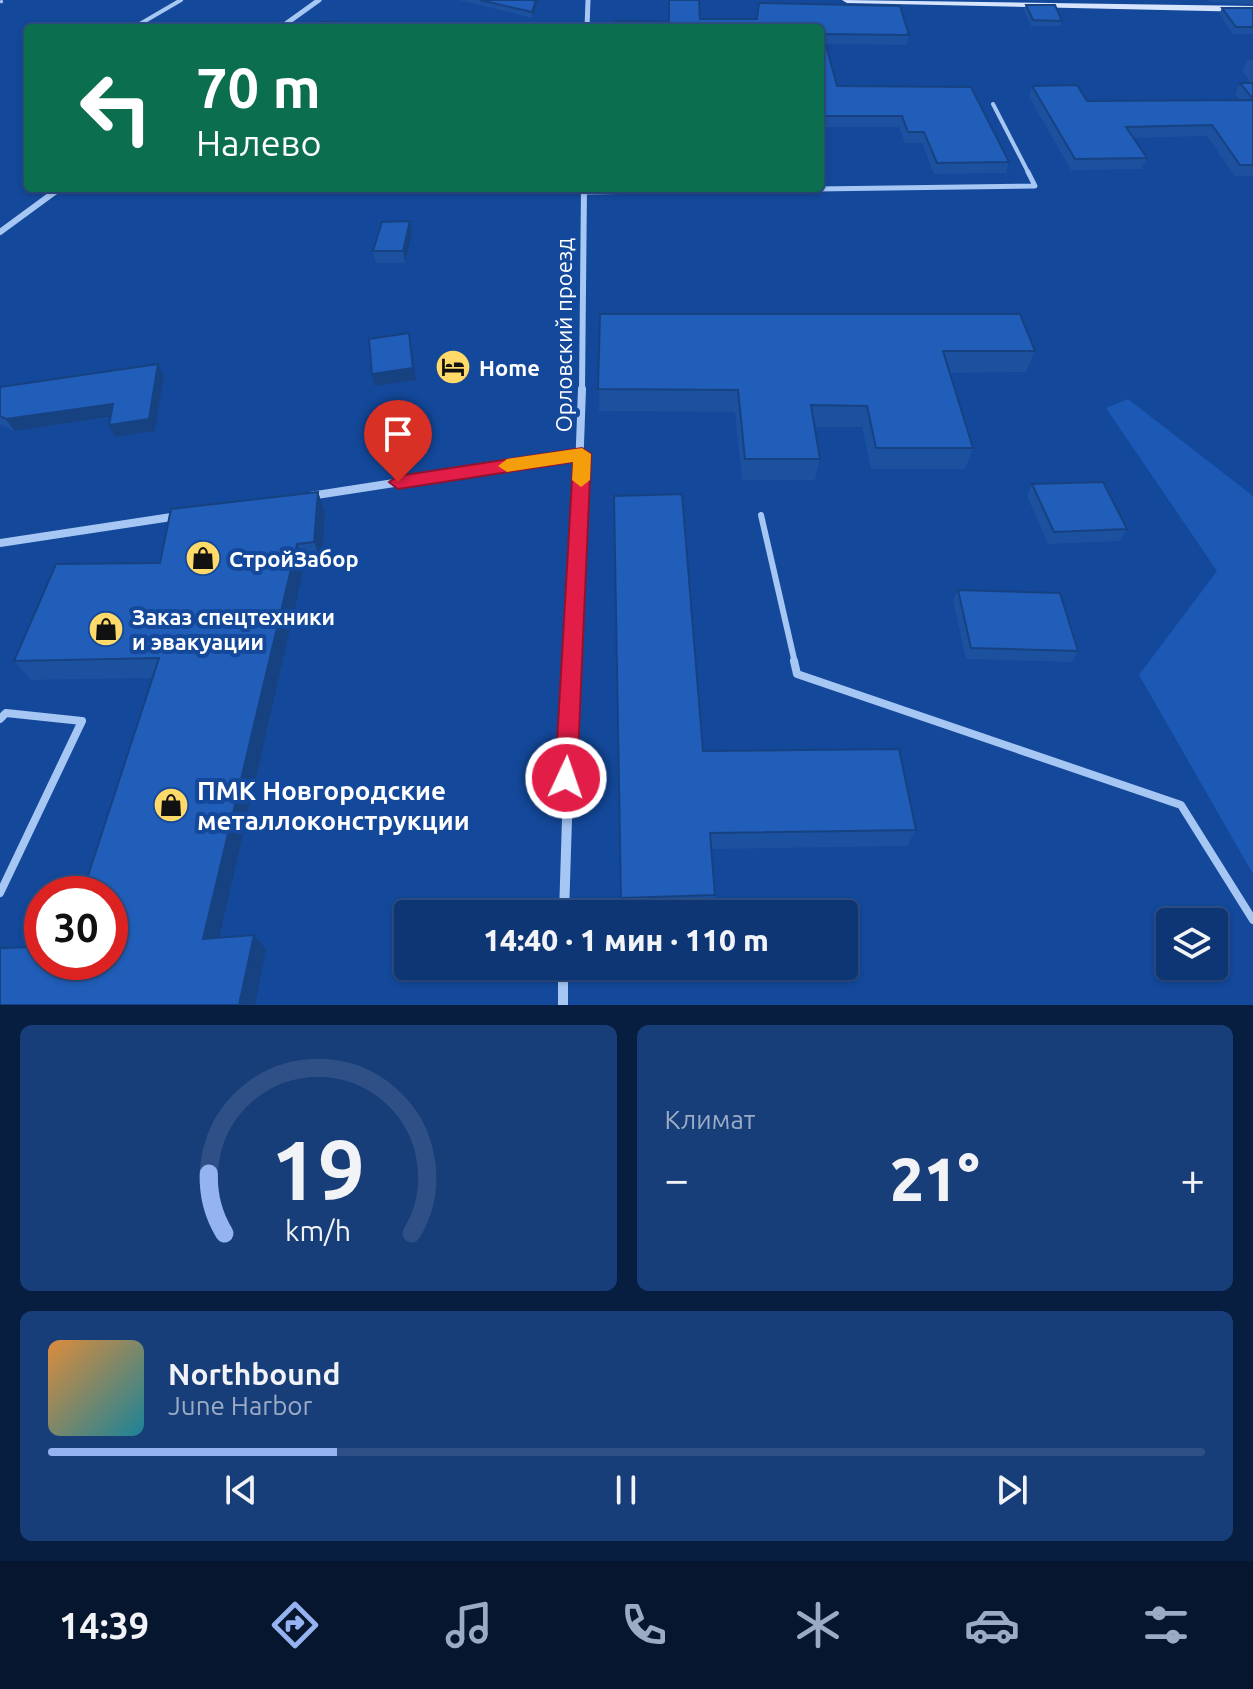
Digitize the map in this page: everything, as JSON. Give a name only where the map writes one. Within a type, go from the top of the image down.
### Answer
[{"type":"main road","points":[[847,0],[1253,9]]},
{"type":"street","points":[[286,24],[319,0]]},
{"type":"street","points":[[587,24],[588,0]]},
{"type":"street","points":[[0,232],[55,192]]},
{"type":"street","name":"Орловский проезд","points":[[564,900],[565,808],[582,454],[584,192]]},
{"type":"street","points":[[299,497],[582,454]]},
{"type":"street","points":[[0,543],[189,514]]},
{"type":"street","points":[[563,980],[563,1005]]},
{"type":"lane","points":[[140,24],[181,0]]},
{"type":"lane","points":[[824,188],[1035,186],[993,104]]},
{"type":"lane","points":[[761,515],[797,674],[1181,805],[1253,920]]},
{"type":"lane","points":[[0,719],[6,713],[82,721],[0,893]]},
{"type":"path","points":[[0,2],[6,0]]},
{"type":"shaded area","points":[[1128,399],[1253,496],[1253,874],[1139,675],[1217,571],[1106,408]]},
{"type":"building","points":[[480,0],[536,0],[532,12]]},
{"type":"building","points":[[669,0],[699,0],[700,19],[757,19],[759,3],[900,6],[909,35],[824,34],[824,24],[614,24],[614,21],[669,22]]},
{"type":"building","points":[[1026,5],[1055,5],[1062,21],[1033,20]]},
{"type":"building","points":[[1222,8],[1253,8],[1253,27],[1236,27]]},
{"type":"building","points":[[321,22],[352,23],[351,24]]},
{"type":"building","points":[[824,38],[837,86],[971,87],[1009,162],[937,163],[924,132],[908,132],[902,116],[824,116]]},
{"type":"building","points":[[1240,83],[1253,83],[1253,99]]},
{"type":"building","points":[[1077,85],[1087,101],[1253,100],[1253,165],[1240,165],[1212,125],[1126,127],[1147,158],[1075,159],[1032,86]]},
{"type":"building","points":[[410,221],[403,251],[373,251],[382,222]]},
{"type":"building","points":[[600,314],[1020,314],[1035,351],[943,351],[973,448],[876,448],[867,406],[811,405],[820,459],[745,459],[738,390],[598,389]]},
{"type":"building","points":[[409,333],[413,368],[372,374],[369,339]]},
{"type":"building","points":[[158,364],[149,419],[109,425],[113,404],[6,419],[0,416],[0,387]]},
{"type":"building","points":[[1103,482],[1127,529],[1054,532],[1032,484]]},
{"type":"building","points":[[318,492],[314,542],[297,544],[203,939],[254,935],[239,1005],[0,1005],[0,948],[24,947],[24,980],[128,980],[128,876],[88,876],[159,658],[14,661],[56,564],[160,563],[171,509]]},
{"type":"building","points":[[682,494],[703,751],[899,749],[916,830],[710,833],[715,895],[621,898],[614,496]]},
{"type":"building","points":[[958,590],[1060,593],[1078,651],[971,648]]},
{"type":"slow traffic","points":[[507,466],[582,454],[581,480]]},
{"type":"place","name":"Home","points":[[453,367]]},
{"type":"place","name":"СтройЗабор","points":[[203,558]]},
{"type":"place","name":"Заказ спецтехники и эвакуации","points":[[106,629]]},
{"type":"place","name":"ПМК Новгородские металлоконструкции","points":[[171,805]]},
{"type":"route","points":[[398,482],[582,454],[566,778]]}]
